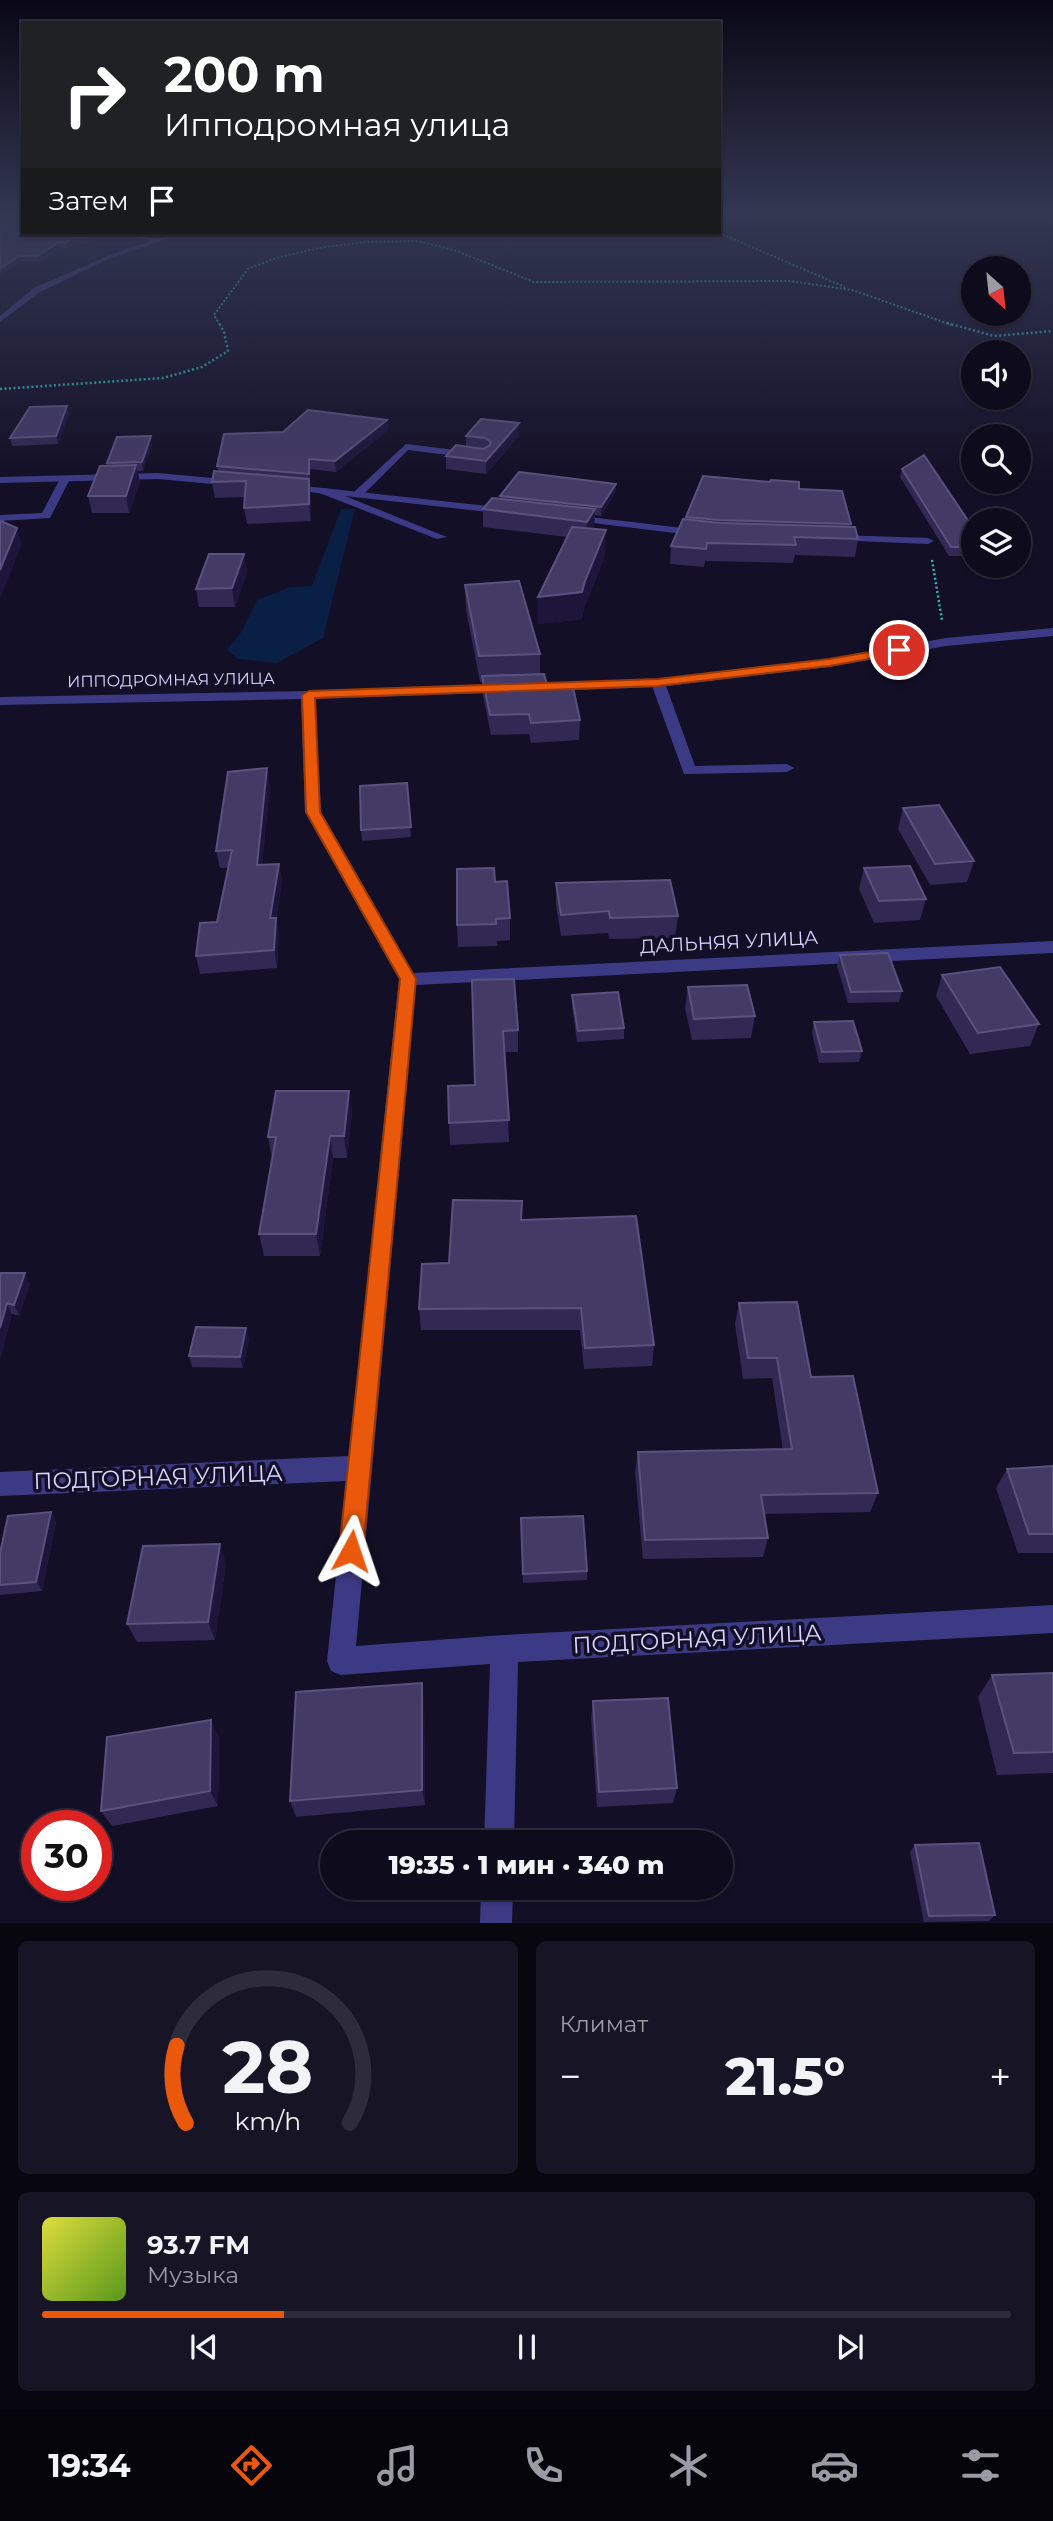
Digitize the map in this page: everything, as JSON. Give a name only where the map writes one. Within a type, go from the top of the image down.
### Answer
[{"type":"street","points":[[0,320],[19,305]]},
{"type":"street","points":[[358,494],[406,447],[484,456]]},
{"type":"street","points":[[0,480],[158,476],[240,483]]},
{"type":"street","points":[[0,518],[46,516],[65,478]]},
{"type":"street","points":[[267,486],[524,513]]},
{"type":"street","points":[[321,490],[440,537]]},
{"type":"street","points":[[566,517],[718,535]]},
{"type":"street","points":[[823,538],[928,541]]},
{"type":"street","name":"ИППОДРОМНАЯ УЛИЦА","points":[[0,701],[309,695],[658,683],[829,663],[946,642],[1053,632]]},
{"type":"street","points":[[658,683],[688,771],[787,768]]},
{"type":"street","points":[[309,695],[313,812],[408,979],[358,1468]]},
{"type":"street","name":"ДАЛЬНЯЯ УЛИЦА","points":[[408,979],[1053,947]]},
{"type":"street","name":"ПОДГОРНАЯ УЛИЦА","points":[[0,1483],[358,1468],[341,1661],[504,1649],[1053,1619]]},
{"type":"street","points":[[499,1830],[504,1649]]},
{"type":"street","points":[[496,1923],[497,1900]]},
{"type":"path","points":[[0,388],[163,378],[202,367],[228,351],[224,332],[214,315],[222,305]]},
{"type":"path","points":[[895,305],[979,334],[994,336],[1053,331]]},
{"type":"path","points":[[928,541],[946,642]]},
{"type":"water","points":[[341,509],[355,509],[323,638],[277,663],[238,659],[227,650],[242,631],[257,600],[290,587],[312,586]]},
{"type":"building","points":[[67,406],[56,436],[10,438],[30,407]]},
{"type":"building","points":[[308,410],[387,420],[335,461],[309,459],[309,474],[217,466],[224,434],[283,432]]},
{"type":"building","points":[[481,419],[519,423],[486,461],[446,456],[456,445],[483,449],[490,445],[491,442],[485,438],[466,436]]},
{"type":"building","points":[[151,436],[142,462],[107,463],[117,437]]},
{"type":"building","points":[[924,455],[961,510],[961,547],[951,547],[902,469]]},
{"type":"building","points":[[136,465],[126,496],[88,496],[100,466]]},
{"type":"building","points":[[214,471],[309,479],[309,504],[244,508],[246,481],[212,482]]},
{"type":"building","points":[[519,472],[616,484],[601,507],[500,496]]},
{"type":"building","points":[[703,476],[799,482],[799,489],[842,491],[851,524],[686,517]]},
{"type":"building","points":[[492,498],[595,509],[587,522],[483,509]]},
{"type":"building","points":[[683,519],[720,523],[855,527],[858,539],[794,537],[796,545],[707,543],[706,549],[671,546]]},
{"type":"building","points":[[1,521],[17,528],[0,570],[0,523]]},
{"type":"building","points":[[572,527],[606,530],[582,592],[538,597]]},
{"type":"building","points":[[209,554],[244,554],[232,588],[196,589]]},
{"type":"building","points":[[519,581],[540,654],[479,656],[465,585]]},
{"type":"building","points":[[544,674],[548,688],[573,687],[580,720],[531,723],[529,714],[490,715],[482,676]]},
{"type":"building","points":[[267,768],[257,865],[279,864],[270,918],[276,918],[274,950],[196,956],[200,923],[217,922],[232,850],[216,851],[228,772]]},
{"type":"building","points":[[407,783],[411,827],[361,830],[360,786]]},
{"type":"building","points":[[939,805],[974,861],[935,864],[903,808]]},
{"type":"building","points":[[910,866],[926,899],[879,901],[864,868]]},
{"type":"building","points":[[494,868],[495,882],[507,881],[510,918],[496,919],[496,924],[457,925],[457,869]]},
{"type":"building","points":[[670,880],[678,916],[610,918],[609,911],[561,915],[556,883]]},
{"type":"building","points":[[888,953],[902,991],[851,992],[840,955]]},
{"type":"building","points":[[1000,967],[1039,1024],[978,1033],[942,975]]},
{"type":"building","points":[[514,979],[518,1030],[503,1031],[509,1120],[449,1123],[448,1086],[475,1085],[472,980]]},
{"type":"building","points":[[747,985],[755,1016],[694,1019],[688,987]]},
{"type":"building","points":[[618,992],[624,1028],[578,1031],[572,995]]},
{"type":"building","points":[[853,1021],[862,1051],[822,1052],[814,1022]]},
{"type":"building","points":[[276,1091],[349,1091],[344,1136],[330,1136],[316,1234],[259,1234],[276,1137],[268,1137]]},
{"type":"building","points":[[453,1200],[522,1201],[521,1220],[636,1216],[654,1345],[585,1348],[581,1308],[419,1309],[422,1264],[449,1263]]},
{"type":"building","points":[[0,1273],[25,1273],[14,1305],[7,1303],[0,1328]]},
{"type":"building","points":[[797,1302],[811,1377],[853,1376],[878,1493],[761,1495],[768,1538],[645,1540],[638,1452],[792,1449],[777,1358],[748,1358],[739,1303]]},
{"type":"building","points":[[196,1327],[246,1328],[240,1357],[189,1356]]},
{"type":"building","points":[[1053,1466],[1053,1534],[1029,1534],[1007,1469]]},
{"type":"building","points":[[51,1512],[36,1582],[0,1585],[0,1553],[8,1516]]},
{"type":"building","points":[[583,1516],[587,1571],[523,1574],[521,1518]]},
{"type":"building","points":[[220,1544],[208,1622],[127,1624],[143,1546]]},
{"type":"building","points":[[1053,1673],[1053,1752],[1014,1753],[992,1675]]},
{"type":"building","points":[[422,1683],[422,1790],[290,1801],[296,1692]]},
{"type":"building","points":[[668,1698],[677,1788],[599,1792],[593,1701]]},
{"type":"building","points":[[211,1720],[210,1791],[101,1810],[107,1737]]},
{"type":"building","points":[[979,1843],[995,1915],[929,1916],[915,1845]]},
{"type":"route","points":[[351,1551],[408,979],[313,812],[309,695],[658,683],[829,663],[899,650]]}]
